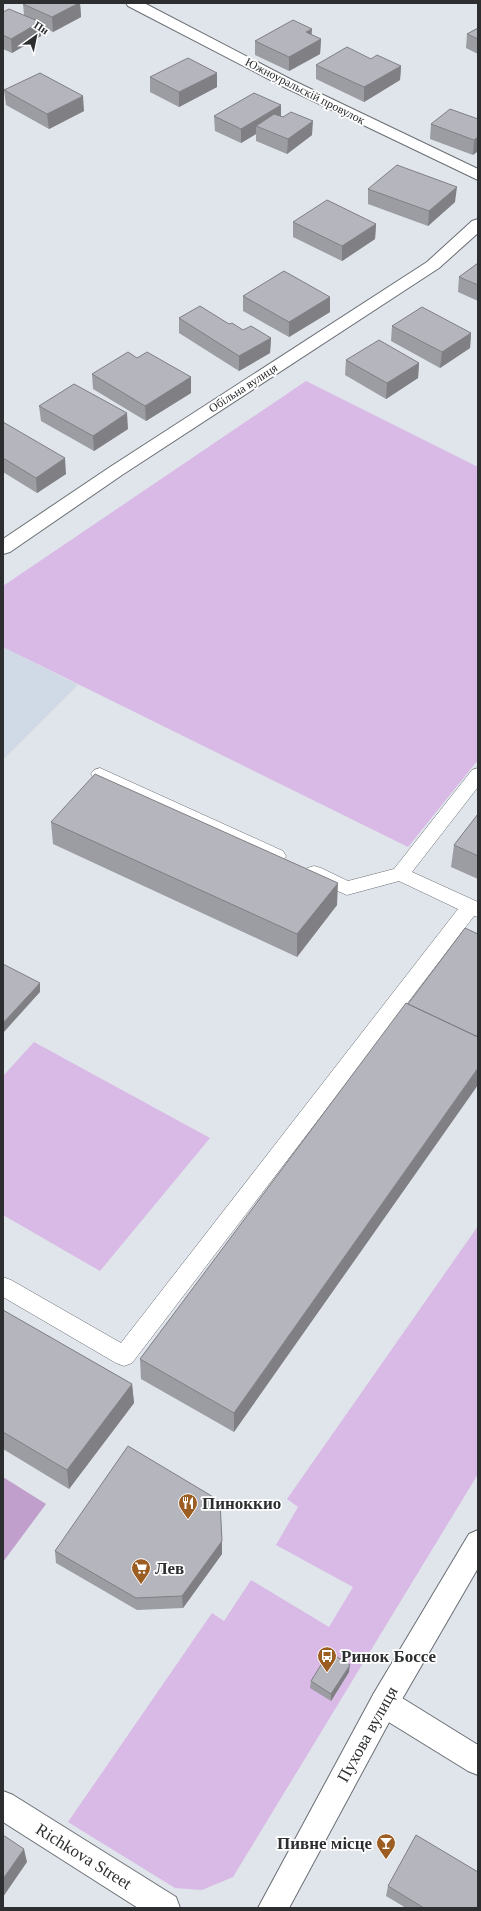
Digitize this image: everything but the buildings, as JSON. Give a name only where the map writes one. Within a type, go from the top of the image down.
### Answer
[{"type":"street","name":"Южноуральскій провулок","points":[[133,3],[287,83],[478,175]]},
{"type":"street","name":"Обільна вулиця","points":[[3,548],[116,471],[433,265],[478,224]]},
{"type":"street","name":"Пухова вулиця","points":[[273,1908],[384,1703],[478,1543]]},
{"type":"street","points":[[384,1703],[478,1761]]},
{"type":"street","name":"Richkova Street","points":[[3,1805],[165,1908]]},
{"type":"lane","points":[[100,774],[347,888],[400,874],[478,774]]},
{"type":"lane","points":[[3,1286],[124,1356],[474,909],[400,874]]},
{"type":"shaded area","points":[[306,381],[478,467],[478,760],[408,847],[3,647],[3,586]]},
{"type":"shaded area","points":[[3,647],[78,685],[3,760]]},
{"type":"shaded area","points":[[34,1042],[210,1138],[100,1271],[3,1215],[3,1076]]},
{"type":"shaded area","points":[[478,1226],[478,1474],[233,1877],[202,1890],[175,1888],[68,1822],[212,1613],[224,1621],[251,1580],[329,1627],[353,1587],[276,1545],[298,1507],[287,1499]]},
{"type":"shaded area","points":[[3,1477],[46,1504],[3,1562]]},
{"type":"place","name":"Пиноккио","points":[[188,1520]]},
{"type":"place","name":"Лев","points":[[141,1585]]},
{"type":"place","name":"Ринок Боссе","points":[[327,1673]]},
{"type":"place","name":"Пивне місце","points":[[386,1860]]}]
